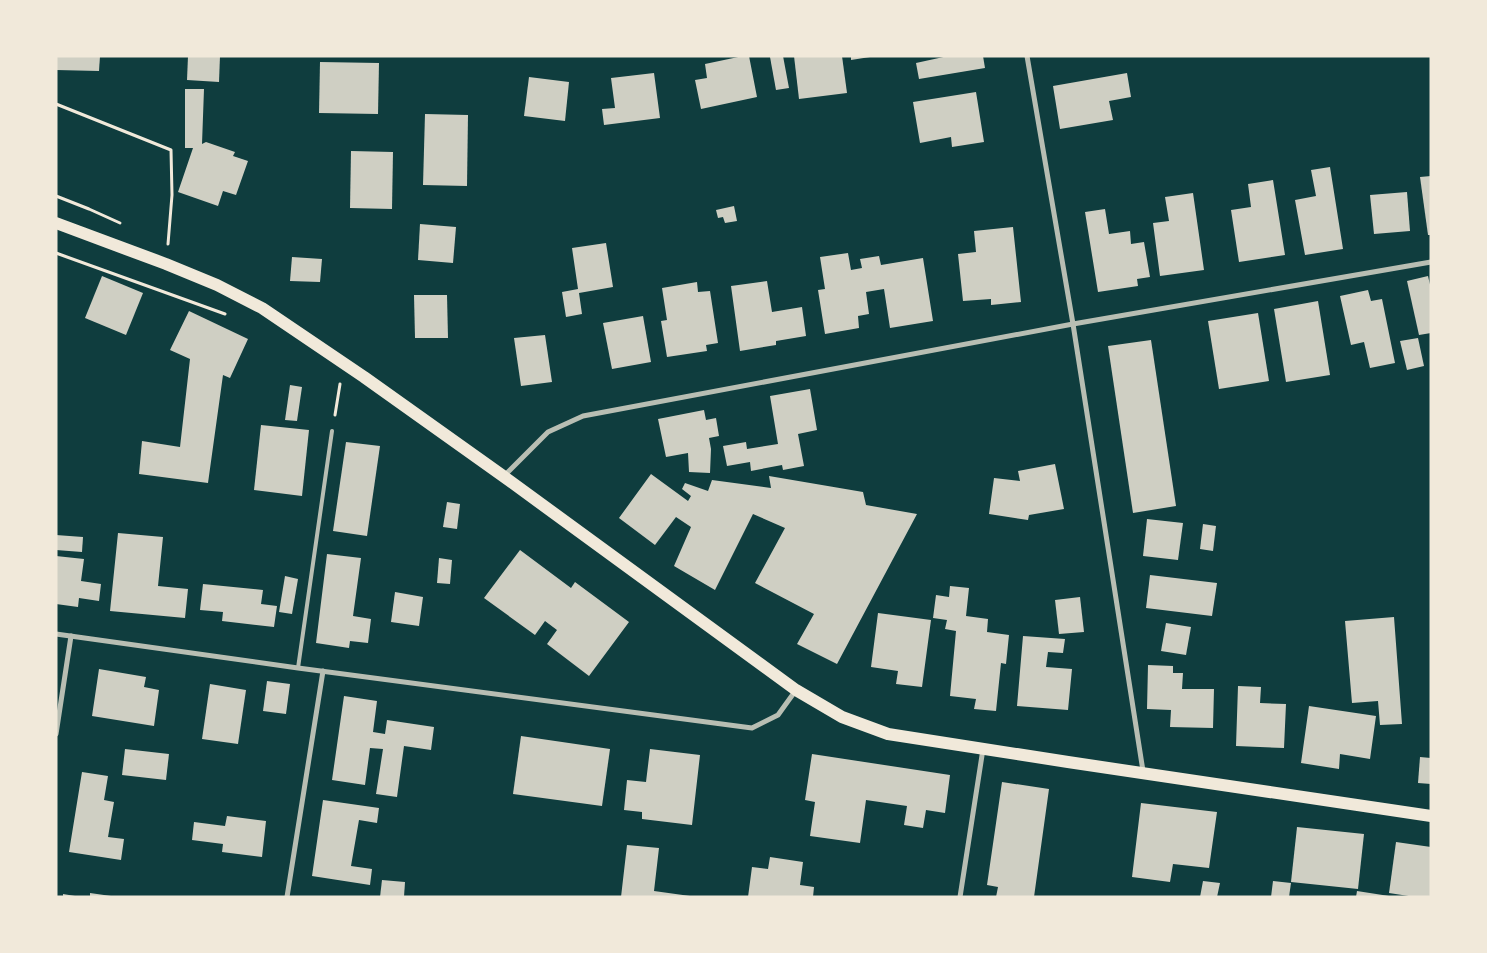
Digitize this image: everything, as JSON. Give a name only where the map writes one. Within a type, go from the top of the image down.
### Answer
[{"type":"main road","points":[[56,223],[217,285],[262,308],[504,476],[796,690],[842,717],[888,734],[1431,816]]},
{"type":"street","points":[[1027,56],[1073,324],[1143,773]]},
{"type":"street","points":[[504,476],[548,432],[583,416],[1073,324],[1431,262]]},
{"type":"street","points":[[56,634],[752,728],[778,715],[796,690]]},
{"type":"street","points":[[56,734],[71,636]]},
{"type":"street","points":[[288,897],[323,671]]},
{"type":"street","points":[[960,897],[983,749]]},
{"type":"lane","points":[[298,668],[332,431]]},
{"type":"path","points":[[56,104],[171,150],[172,195],[168,245]]},
{"type":"path","points":[[56,253],[229,316]]},
{"type":"path","points":[[332,431],[341,382],[364,377]]},
{"type":"building","points":[[56,56],[100,56],[99,71],[56,70]]},
{"type":"building","points":[[188,56],[220,56],[219,82],[187,80]]},
{"type":"building","points":[[749,56],[757,97],[701,109],[695,80],[707,78],[705,64]]},
{"type":"building","points":[[783,56],[789,88],[776,90],[770,57]]},
{"type":"building","points":[[794,56],[842,56],[847,93],[799,99]]},
{"type":"building","points":[[851,56],[870,56],[870,57],[851,60]]},
{"type":"building","points":[[948,56],[983,56],[985,68],[919,79],[916,63]]},
{"type":"building","points":[[320,62],[379,63],[378,114],[319,113]]},
{"type":"building","points":[[654,73],[660,118],[604,125],[602,109],[615,108],[611,78]]},
{"type":"building","points":[[1127,73],[1131,97],[1109,101],[1113,120],[1060,129],[1053,86]]},
{"type":"building","points":[[529,77],[569,82],[565,121],[524,116]]},
{"type":"building","points":[[185,89],[204,89],[202,144],[206,142],[235,152],[233,156],[248,161],[236,195],[223,191],[218,206],[178,192],[193,148],[185,148]]},
{"type":"building","points":[[976,92],[984,142],[952,147],[951,137],[920,143],[913,102]]},
{"type":"building","points":[[425,114],[468,115],[467,186],[423,185]]},
{"type":"building","points":[[351,151],[393,152],[392,209],[350,208]]},
{"type":"building","points":[[1330,167],[1343,249],[1305,255],[1295,200],[1316,196],[1311,170]]},
{"type":"building","points":[[1431,176],[1431,235],[1428,235],[1420,177]]},
{"type":"building","points":[[1273,180],[1285,255],[1239,262],[1231,210],[1251,207],[1248,184]]},
{"type":"building","points":[[1407,192],[1410,231],[1374,234],[1370,195]]},
{"type":"building","points":[[1193,193],[1204,270],[1160,276],[1153,223],[1169,221],[1165,197]]},
{"type":"building","points":[[734,206],[737,221],[725,223],[723,217],[718,218],[716,210]]},
{"type":"building","points":[[1105,209],[1109,234],[1130,231],[1131,244],[1144,242],[1150,277],[1137,279],[1138,286],[1098,292],[1085,212]]},
{"type":"building","points":[[420,224],[456,227],[453,263],[418,260]]},
{"type":"building","points":[[1013,227],[1021,302],[991,305],[991,299],[963,301],[958,254],[976,252],[974,231]]},
{"type":"building","points":[[606,243],[613,287],[579,293],[582,314],[566,317],[562,292],[578,289],[572,248]]},
{"type":"building","points":[[848,253],[851,270],[862,268],[860,259],[879,256],[881,265],[923,258],[933,321],[890,328],[884,289],[866,292],[869,314],[858,316],[859,328],[825,334],[818,290],[825,289],[820,257]]},
{"type":"building","points":[[292,257],[322,259],[320,282],[290,281]]},
{"type":"building","points":[[102,276],[143,293],[126,335],[85,318]]},
{"type":"building","points":[[1428,276],[1431,289],[1431,333],[1419,335],[1407,281]]},
{"type":"building","points":[[767,281],[772,312],[802,307],[806,336],[776,341],[776,345],[740,351],[731,286]]},
{"type":"building","points":[[697,282],[698,292],[710,291],[718,343],[706,345],[707,351],[667,357],[661,321],[667,320],[662,288]]},
{"type":"building","points":[[1368,290],[1371,301],[1382,299],[1395,363],[1370,368],[1364,342],[1351,345],[1340,296]]},
{"type":"building","points":[[414,295],[447,295],[448,338],[415,338]]},
{"type":"building","points":[[1318,301],[1330,375],[1286,382],[1274,309]]},
{"type":"building","points":[[189,311],[248,339],[230,378],[223,375],[208,483],[139,474],[142,441],[180,447],[190,359],[170,350]]},
{"type":"building","points":[[1258,313],[1269,381],[1219,389],[1208,321]]},
{"type":"building","points":[[643,316],[651,362],[612,369],[603,323]]},
{"type":"building","points":[[545,335],[552,382],[521,386],[514,338]]},
{"type":"building","points":[[1418,338],[1424,366],[1407,370],[1400,341]]},
{"type":"building","points":[[1151,340],[1176,506],[1133,513],[1108,346]]},
{"type":"building","points":[[290,385],[302,387],[297,421],[285,420]]},
{"type":"building","points":[[810,389],[817,430],[798,434],[804,466],[783,470],[782,465],[751,471],[750,462],[727,466],[723,446],[746,442],[747,449],[778,444],[770,396]]},
{"type":"building","points":[[704,410],[706,420],[716,418],[719,436],[709,438],[711,449],[710,473],[689,472],[688,453],[666,457],[658,419]]},
{"type":"building","points":[[261,425],[309,430],[302,496],[254,490]]},
{"type":"building","points":[[346,442],[380,446],[367,536],[333,531]]},
{"type":"building","points":[[1055,464],[1064,509],[1029,515],[1028,520],[989,514],[994,478],[1020,481],[1018,471]]},
{"type":"building","points":[[651,474],[688,501],[691,496],[682,489],[685,483],[708,491],[712,480],[771,488],[769,476],[863,492],[866,505],[917,514],[837,664],[797,644],[814,614],[755,583],[785,528],[753,514],[715,590],[674,566],[691,527],[676,517],[655,545],[619,518]]},
{"type":"building","points":[[447,502],[460,504],[457,529],[443,527]]},
{"type":"building","points":[[1147,519],[1183,523],[1178,560],[1143,556]]},
{"type":"building","points":[[1203,524],[1216,526],[1213,551],[1200,549]]},
{"type":"building","points":[[118,533],[163,537],[158,586],[188,589],[185,618],[110,611]]},
{"type":"building","points":[[56,535],[83,537],[82,552],[56,550]]},
{"type":"building","points":[[520,550],[571,588],[575,582],[629,622],[589,676],[547,644],[557,630],[545,621],[535,635],[484,598]]},
{"type":"building","points":[[327,554],[361,558],[353,616],[371,619],[368,643],[350,641],[349,648],[316,643]]},
{"type":"building","points":[[56,556],[84,559],[81,581],[101,584],[99,601],[79,598],[78,607],[56,604]]},
{"type":"building","points":[[439,558],[452,560],[450,584],[437,583]]},
{"type":"building","points":[[1150,575],[1217,583],[1212,616],[1146,608]]},
{"type":"building","points":[[285,576],[298,579],[292,614],[279,612]]},
{"type":"building","points":[[203,584],[263,590],[261,604],[277,606],[274,627],[222,621],[223,612],[200,610]]},
{"type":"building","points":[[950,586],[969,588],[966,616],[988,619],[987,632],[1009,635],[1006,664],[1001,663],[996,711],[974,709],[976,699],[950,696],[956,631],[945,629],[947,620],[933,618],[936,595],[949,597]]},
{"type":"building","points":[[395,592],[423,597],[419,626],[391,622]]},
{"type":"building","points":[[1080,597],[1084,632],[1059,634],[1055,600]]},
{"type":"building","points":[[878,613],[931,620],[922,687],[896,684],[898,671],[871,667]]},
{"type":"building","points":[[1394,617],[1402,724],[1380,725],[1378,701],[1352,703],[1345,621]]},
{"type":"building","points":[[1166,623],[1191,627],[1186,655],[1161,651]]},
{"type":"building","points":[[1023,636],[1065,639],[1063,653],[1048,652],[1046,667],[1072,669],[1068,710],[1017,706]]},
{"type":"building","points":[[1148,665],[1173,666],[1173,673],[1183,673],[1182,689],[1214,689],[1213,728],[1170,727],[1171,710],[1147,709]]},
{"type":"building","points":[[99,669],[146,677],[144,687],[159,690],[154,726],[92,716]]},
{"type":"building","points":[[267,681],[290,684],[286,714],[263,711]]},
{"type":"building","points":[[210,684],[246,690],[238,744],[202,739]]},
{"type":"building","points":[[1238,686],[1261,687],[1260,703],[1286,704],[1284,748],[1236,746]]},
{"type":"building","points":[[344,696],[377,701],[373,732],[385,734],[387,720],[434,727],[431,750],[404,746],[397,797],[376,794],[383,749],[370,748],[365,785],[332,780]]},
{"type":"building","points":[[1309,706],[1376,716],[1370,759],[1340,754],[1339,769],[1301,763]]},
{"type":"building","points":[[521,736],[610,749],[602,806],[513,794]]},
{"type":"building","points":[[125,749],[169,754],[166,780],[122,775]]},
{"type":"building","points":[[650,749],[700,755],[692,825],[642,819],[642,812],[624,810],[627,780],[646,782]]},
{"type":"building","points":[[812,754],[950,775],[945,813],[926,810],[923,828],[904,825],[907,806],[866,800],[860,843],[810,836],[815,802],[805,800]]},
{"type":"building","points":[[1420,757],[1431,758],[1431,784],[1418,783]]},
{"type":"building","points":[[82,772],[108,776],[104,800],[114,802],[108,837],[124,839],[121,860],[69,852]]},
{"type":"building","points":[[1002,782],[1049,789],[1034,897],[996,897],[998,887],[987,885]]},
{"type":"building","points":[[323,800],[379,808],[377,823],[359,820],[351,866],[372,869],[370,885],[312,876]]},
{"type":"building","points":[[1141,803],[1217,812],[1209,868],[1173,864],[1170,882],[1132,877]]},
{"type":"building","points":[[227,816],[266,821],[262,857],[222,852],[223,844],[192,840],[194,822],[225,826]]},
{"type":"building","points":[[1297,827],[1364,834],[1358,889],[1291,882]]},
{"type":"building","points":[[1396,842],[1431,847],[1431,897],[1415,897],[1389,893]]},
{"type":"building","points":[[627,845],[659,848],[654,891],[690,897],[621,897]]},
{"type":"building","points":[[770,857],[803,862],[800,885],[814,887],[813,897],[748,897],[752,867],[768,869]]},
{"type":"building","points":[[382,880],[405,882],[404,897],[380,897]]},
{"type":"building","points":[[1203,881],[1220,883],[1217,897],[1200,897]]},
{"type":"building","points":[[1273,881],[1291,883],[1289,897],[1271,897]]},
{"type":"building","points":[[1357,891],[1389,896],[1389,897],[1356,897]]},
{"type":"building","points":[[90,893],[111,896],[111,897],[90,897]]},
{"type":"building","points":[[63,894],[75,896],[75,897],[63,897]]}]
